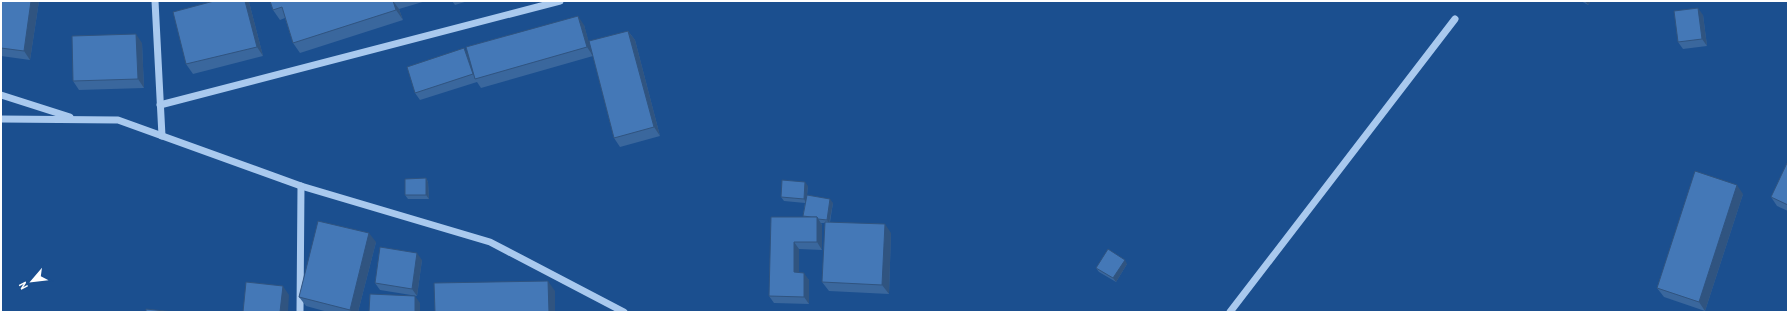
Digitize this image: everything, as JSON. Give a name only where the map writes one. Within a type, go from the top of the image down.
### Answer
[{"type":"street","points":[[155,1],[162,136]]},
{"type":"street","points":[[160,106],[560,1]]},
{"type":"street","points":[[1230,312],[1455,19]]},
{"type":"street","points":[[1,95],[78,120]]},
{"type":"street","points":[[1,119],[118,120],[301,186],[490,242],[624,312]]},
{"type":"street","points":[[300,312],[301,186]]},
{"type":"building","points":[[1,1],[31,1],[24,51],[1,48]]},
{"type":"building","points":[[214,1],[245,1],[257,47],[186,64],[173,12]]},
{"type":"building","points":[[270,1],[393,1],[396,10],[293,43],[282,7],[273,10]]},
{"type":"building","points":[[1698,8],[1702,39],[1678,42],[1674,11]]},
{"type":"building","points":[[578,16],[587,47],[475,79],[466,47]]},
{"type":"building","points":[[628,31],[654,127],[614,138],[589,41]]},
{"type":"building","points":[[136,34],[138,79],[73,81],[72,36]]},
{"type":"building","points":[[464,48],[473,74],[415,93],[407,67]]},
{"type":"building","points":[[1788,163],[1788,205],[1771,197]]},
{"type":"building","points":[[1695,171],[1737,185],[1699,302],[1657,288]]},
{"type":"building","points":[[426,178],[426,195],[405,195],[405,179]]},
{"type":"building","points":[[782,180],[805,182],[804,199],[781,197]]},
{"type":"building","points":[[807,195],[830,199],[827,220],[818,219],[817,217],[803,216]]},
{"type":"building","points":[[771,217],[817,217],[817,242],[794,242],[794,272],[804,273],[804,297],[769,296]]},
{"type":"building","points":[[318,221],[369,233],[350,310],[299,297]]},
{"type":"building","points":[[825,222],[885,224],[882,285],[822,282]]},
{"type":"building","points":[[380,247],[417,253],[412,289],[375,283]]},
{"type":"building","points":[[1108,249],[1125,260],[1113,278],[1096,268]]},
{"type":"building","points":[[548,281],[549,312],[435,312],[434,283]]},
{"type":"building","points":[[246,282],[283,286],[280,312],[243,312]]},
{"type":"building","points":[[370,294],[415,296],[415,312],[369,312]]},
{"type":"building","points":[[146,309],[174,312],[146,312]]}]
